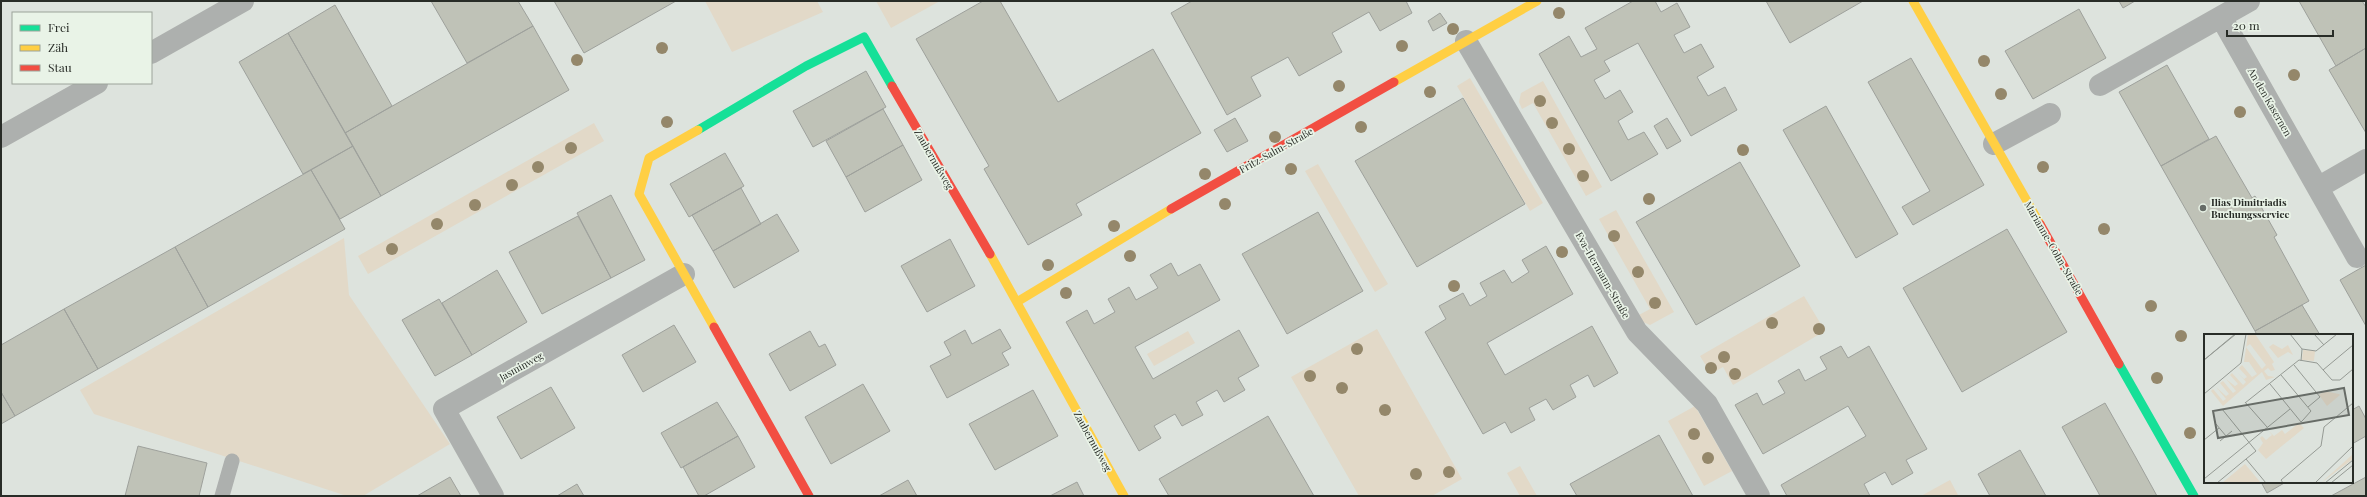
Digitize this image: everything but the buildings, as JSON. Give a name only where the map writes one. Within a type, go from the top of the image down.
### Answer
[{"type":"street","points":[[152,52],[243,1]]},
{"type":"street","name":"Fritz-Salm-Straße","points":[[1017,302],[1184,202],[1537,1]]},
{"type":"street","name":"Marianne-Cohn-Straße","points":[[1913,1],[2194,496]]},
{"type":"street","points":[[2100,85],[2249,1]]},
{"type":"street","name":"An den Kasernen","points":[[2221,17],[2357,257]]},
{"type":"street","name":"Zaubernußweg","points":[[684,274],[639,194],[649,158],[806,66],[864,37],[1017,302],[1124,496]]},
{"type":"street","name":"Eva-Hermann-Straße","points":[[1466,41],[1637,332],[1707,404],[1759,496]]},
{"type":"street","points":[[1,137],[95,84]]},
{"type":"street","points":[[1994,144],[2050,114]]},
{"type":"street","points":[[2318,187],[2366,160]]},
{"type":"street","points":[[684,274],[809,496]]},
{"type":"street","name":"Jasminweg","points":[[494,496],[444,409],[684,274]]},
{"type":"lane","points":[[222,496],[232,461]]},
{"type":"shaded area","points":[[705,1],[817,1],[823,12],[732,52]]},
{"type":"shaded area","points":[[876,1],[940,1],[891,28]]},
{"type":"shaded area","points":[[1470,78],[1543,203],[1530,211],[1457,86]]},
{"type":"shaded area","points":[[1543,81],[1602,187],[1586,196],[1533,103],[1522,109],[1519,102],[1521,93]]},
{"type":"shaded area","points":[[594,123],[604,141],[368,274],[358,256]]},
{"type":"shaded area","points":[[1318,164],[1388,284],[1375,292],[1305,171]]},
{"type":"shaded area","points":[[1616,210],[1674,312],[1650,325],[1643,322],[1639,315],[1650,309],[1599,219]]},
{"type":"shaded area","points":[[344,238],[349,295],[450,444],[363,496],[347,496],[94,414],[80,390]]},
{"type":"shaded area","points":[[1804,296],[1825,331],[1733,385],[1723,367],[1711,374],[1700,356]]},
{"type":"shaded area","points":[[1377,329],[1462,479],[1432,496],[1359,496],[1291,377]]},
{"type":"shaded area","points":[[1188,331],[1195,343],[1154,366],[1147,354]]},
{"type":"shaded area","points":[[1695,406],[1732,471],[1704,486],[1668,421]]},
{"type":"shaded area","points":[[1520,466],[1537,496],[1520,496],[1507,473]]},
{"type":"shaded area","points":[[1950,480],[1958,495],[1921,496]]},
{"type":"traffic: fast","points":[[698,130],[806,66],[864,37],[892,86]]},
{"type":"traffic: fast","points":[[2119,364],[2194,496]]},
{"type":"traffic: slow","points":[[1394,82],[1537,1]]},
{"type":"traffic: slow","points":[[1913,1],[2040,224]]},
{"type":"traffic: slow","points":[[698,130],[649,158],[639,194],[714,327]]},
{"type":"traffic: slow","points":[[1017,302],[1171,209]]},
{"type":"traffic: slow","points":[[990,254],[1124,496]]},
{"type":"traffic: jam","points":[[1171,209],[1394,82]]},
{"type":"traffic: jam","points":[[892,86],[990,254]]},
{"type":"traffic: jam","points":[[2040,224],[2119,364]]},
{"type":"traffic: jam","points":[[714,327],[809,496]]},
{"type":"place","name":"Ilias Dimitriadis Buchungsservice","points":[[2203,208]]}]
